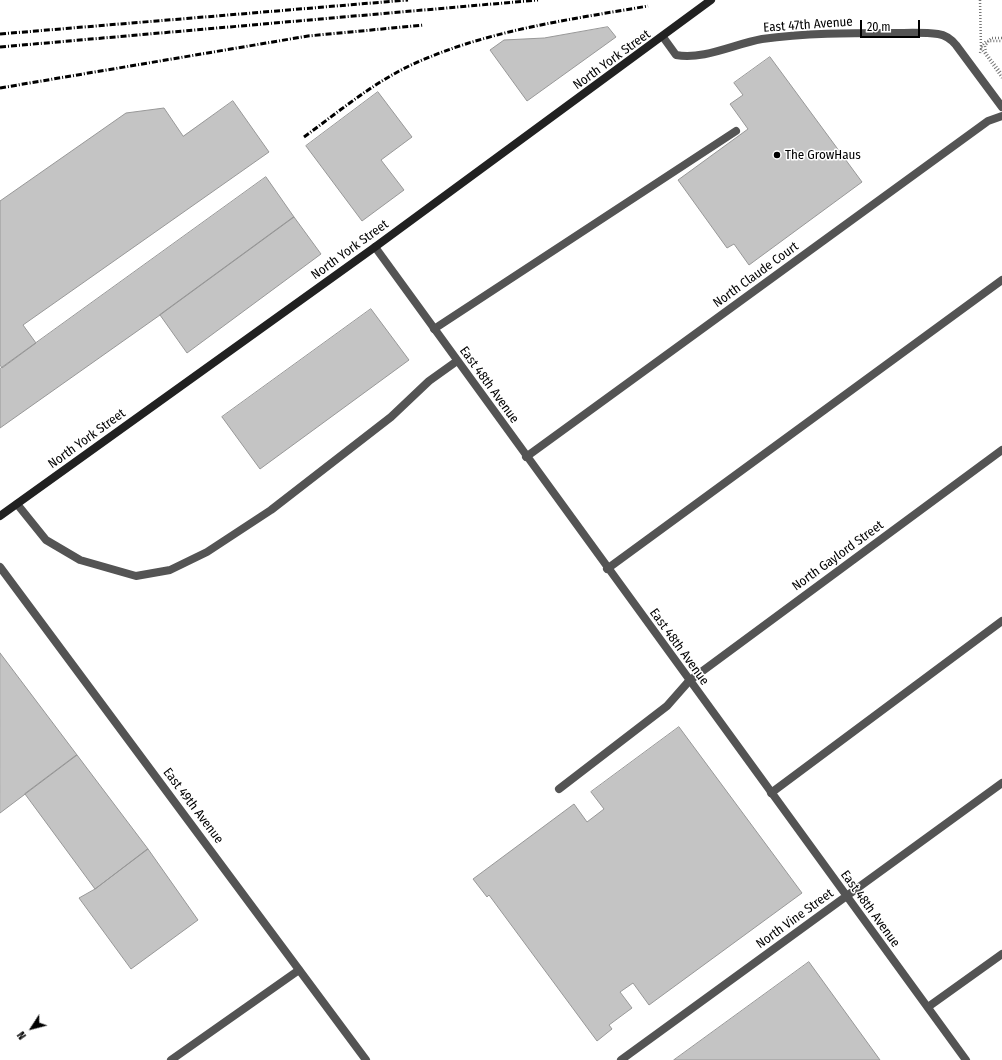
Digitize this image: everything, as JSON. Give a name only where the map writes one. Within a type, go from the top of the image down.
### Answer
[{"type":"street","name":"North York Street","points":[[0,516],[375,247],[663,37],[711,0]]},
{"type":"street","name":"East 47th Avenue","points":[[663,37],[676,55],[694,56],[746,42],[778,38],[880,33],[938,34],[948,37],[956,45],[1002,107]]},
{"type":"street","name":"North Claude Court","points":[[526,457],[988,121],[1002,116]]},
{"type":"street","points":[[434,329],[736,131]]},
{"type":"street","name":"East 48th Avenue","points":[[375,247],[607,569],[966,1060]]},
{"type":"street","points":[[607,569],[1002,280]]},
{"type":"street","points":[[17,504],[46,540],[80,560],[136,576],[170,570],[207,552],[271,510],[391,417],[429,381],[457,361]]},
{"type":"street","name":"North Gaylord Street","points":[[559,789],[667,706],[689,681],[1002,450]]},
{"type":"street","name":"East 49th Avenue","points":[[0,567],[366,1060]]},
{"type":"street","points":[[771,793],[1002,621]]},
{"type":"street","name":"North Vine Street","points":[[621,1060],[1002,783]]},
{"type":"street","points":[[928,1007],[1002,954]]},
{"type":"street","points":[[171,1060],[299,970]]},
{"type":"path","points":[[980,0],[981,48],[1002,78]]},
{"type":"path","points":[[1002,38],[994,37],[988,40],[985,49],[1002,74]]},
{"type":"path","points":[[1001,84],[982,57],[980,49],[986,41],[1002,42]]},
{"type":"building","points":[[608,27],[616,37],[527,101],[490,50],[504,40],[544,38]]},
{"type":"building","name":"The GrowHaus","points":[[770,57],[862,182],[749,265],[734,244],[727,248],[678,180],[748,129],[730,104],[743,95],[734,83]]},
{"type":"building","points":[[378,92],[412,137],[381,160],[404,190],[362,221],[306,146]]},
{"type":"building","points":[[233,101],[269,152],[23,325],[36,343],[2,368],[0,365],[0,201],[126,113],[164,108],[183,136]]},
{"type":"building","points":[[266,177],[294,217],[160,315],[0,428],[0,369]]},
{"type":"building","points":[[294,217],[321,254],[187,353],[160,315]]},
{"type":"building","points":[[371,309],[409,360],[260,469],[222,417]]},
{"type":"building","points":[[0,653],[77,755],[0,813]]},
{"type":"building","points":[[679,727],[802,893],[649,1005],[633,983],[620,992],[632,1008],[609,1025],[612,1029],[597,1041],[489,895],[487,897],[473,879],[574,804],[587,822],[604,809],[591,792]]},
{"type":"building","points":[[77,755],[148,849],[95,889],[25,794]]},
{"type":"building","points":[[148,849],[198,920],[131,969],[79,898],[95,889]]},
{"type":"building","points":[[809,962],[880,1060],[674,1060]]},
{"type":"railway","points":[[0,34],[408,0]]},
{"type":"railway","points":[[0,47],[538,0]]},
{"type":"railway","points":[[304,137],[354,100],[393,74],[436,55],[465,44],[525,28],[648,6]]},
{"type":"railway","points":[[0,88],[308,36],[424,25]]},
{"type":"place","name":"The GrowHaus","points":[[777,155]]}]
